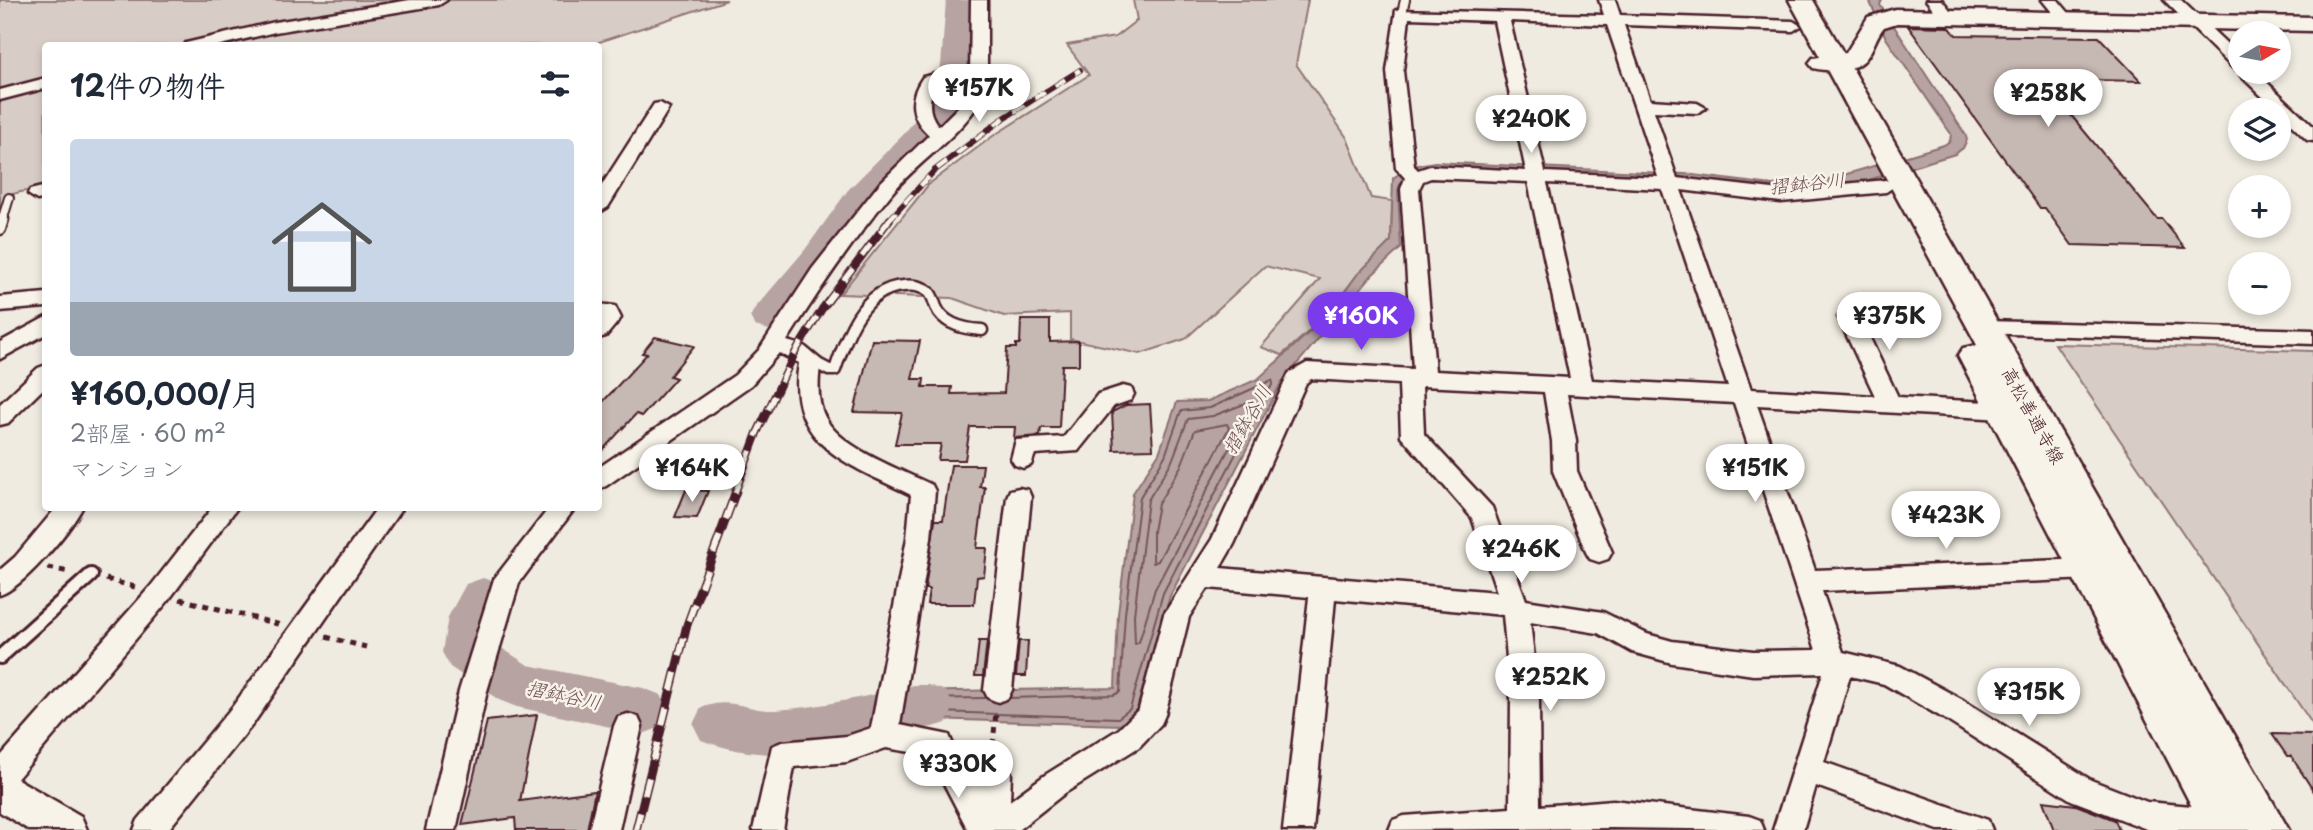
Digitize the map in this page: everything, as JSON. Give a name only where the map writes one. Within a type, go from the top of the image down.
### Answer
[{"type":"main road","name":"高松善通寺線","points":[[1787,0],[1829,64],[1886,186],[2227,827]]},
{"type":"main road","name":"高松善通寺線","points":[[1797,13],[1986,328],[2266,830]]},
{"type":"street","points":[[209,42],[275,27],[439,0]]},
{"type":"street","points":[[602,476],[743,380],[767,355],[819,274],[887,187],[964,111],[974,98],[978,86],[979,0]]},
{"type":"street","points":[[1607,0],[1837,673],[1788,830]]},
{"type":"street","points":[[2050,0],[2066,19]]},
{"type":"street","points":[[2172,0],[2228,54]]},
{"type":"street","points":[[2271,0],[2308,28]]},
{"type":"street","points":[[1520,824],[1525,699],[1516,609],[1483,514],[1413,436],[1418,378],[1411,173],[1395,71],[1404,7],[1502,16],[1614,20],[1797,13]]},
{"type":"street","points":[[1829,64],[1848,64],[1854,60],[1875,22],[1941,8],[2066,19],[2194,21],[2308,28]]},
{"type":"street","points":[[1502,16],[1583,388]]},
{"type":"street","points":[[940,136],[924,121],[921,113],[926,85],[932,78],[942,77],[978,86]]},
{"type":"street","points":[[0,95],[42,84]]},
{"type":"street","points":[[2259,84],[2313,136]]},
{"type":"street","points":[[1644,105],[1697,108]]},
{"type":"street","points":[[602,201],[660,108]]},
{"type":"street","points":[[1411,173],[1536,172],[1669,178],[1781,196],[1886,186]]},
{"type":"street","points":[[0,304],[42,300]]},
{"type":"street","points":[[602,311],[608,311],[610,318],[602,327]]},
{"type":"street","points":[[1849,317],[1891,405]]},
{"type":"street","points":[[0,352],[42,326]]},
{"type":"street","points":[[1986,328],[2313,337]]},
{"type":"street","points":[[772,344],[802,353],[810,360],[805,386],[818,428],[845,450],[923,491],[919,538],[888,724],[894,738],[939,744],[946,763],[986,830]]},
{"type":"street","points":[[995,830],[1055,785],[1129,738],[1151,715],[1177,614],[1222,544],[1297,379],[1307,371],[2004,411]]},
{"type":"street","points":[[0,417],[42,377]]},
{"type":"street","points":[[1554,386],[1564,441],[1565,471],[1599,552]]},
{"type":"street","points":[[1023,459],[1024,446],[1070,445],[1106,400],[1123,394]]},
{"type":"street","points":[[998,690],[1019,497]]},
{"type":"street","points":[[0,585],[24,564],[68,511]]},
{"type":"street","points":[[0,778],[159,594],[223,511]]},
{"type":"street","points":[[149,830],[243,715],[388,511]]},
{"type":"street","points":[[441,830],[477,679],[507,579],[561,511]]},
{"type":"street","points":[[1805,581],[2089,569]]},
{"type":"street","points":[[1201,577],[1505,603],[1516,609],[1603,623],[1641,643],[1672,652],[1753,663],[1833,661],[1890,674],[1953,709],[2081,790],[2147,816],[2227,827]]},
{"type":"street","points":[[1298,830],[1323,587]]},
{"type":"street","points":[[768,830],[782,755],[847,749],[888,724]]},
{"type":"street","points":[[604,830],[628,726]]},
{"type":"street","points":[[1807,769],[1977,830]]},
{"type":"street","points":[[986,830],[991,773]]},
{"type":"street","points":[[0,790],[65,830]]},
{"type":"street","points":[[1404,830],[1611,822],[1749,830]]},
{"type":"lane","points":[[0,229],[9,198]]},
{"type":"lane","points":[[810,360],[829,370],[835,370],[851,327],[870,302],[886,289],[895,286],[916,286],[930,293],[944,318],[953,325],[961,329],[982,330]]},
{"type":"lane","points":[[0,657],[91,575]]},
{"type":"shaded area","points":[[0,0],[727,0],[599,42],[42,42],[42,189],[11,196],[0,215]]},
{"type":"shaded area","points":[[1133,0],[1308,0],[1296,64],[1347,138],[1371,198],[1392,201],[1391,241],[1357,275],[1327,315],[1282,355],[1261,347],[1320,279],[1265,266],[1185,339],[1140,354],[1070,339],[1070,313],[1004,316],[952,298],[840,294],[929,184],[993,136],[1089,75],[1067,45],[1115,37],[1137,20]]},
{"type":"shaded area","points":[[2055,344],[2313,351],[2313,725]]},
{"type":"water","points":[[1869,0],[1882,0],[1880,5],[1965,134],[1967,140],[1963,148],[1955,154],[1855,184],[1777,191],[1685,179],[1433,167],[1411,174],[1403,180],[1398,190],[1401,248],[1372,275],[1281,383],[1170,596],[1136,712],[1122,725],[897,718],[902,692],[1115,688],[1118,614],[1133,493],[1159,453],[1177,402],[1208,401],[1258,379],[1327,316],[1357,275],[1391,241],[1393,178],[1411,166],[1435,162],[1685,174],[1772,185],[1820,182],[1950,141],[1951,134],[1886,38]]},
{"type":"building","points":[[1908,26],[1949,27],[1956,35],[2099,37],[2141,81],[2041,79],[2157,219],[2162,219],[2185,248],[2072,245],[2045,208],[2040,208]]},
{"type":"building","points":[[1021,320],[1050,320],[1050,342],[1079,341],[1079,365],[1062,365],[1059,428],[1041,428],[1040,436],[1014,438],[1015,427],[970,427],[965,460],[938,460],[941,444],[895,444],[902,413],[854,412],[872,340],[920,341],[912,379],[924,379],[923,387],[952,387],[951,394],[1004,393],[1007,348],[1016,348],[1016,344],[1020,344]]},
{"type":"building","points":[[655,337],[694,346],[670,376],[676,378],[642,416],[636,414],[602,451],[602,403],[647,354],[642,353]]},
{"type":"building","points":[[1150,404],[1153,449],[1114,450],[1112,412],[1126,405]]},
{"type":"building","points":[[951,465],[983,465],[980,487],[985,487],[977,548],[987,548],[984,576],[977,577],[974,604],[927,604],[929,589],[925,589],[935,520],[943,520]]},
{"type":"building","points":[[686,490],[708,491],[697,518],[675,517]]},
{"type":"building","points":[[979,641],[987,641],[983,676],[975,676]]},
{"type":"building","points":[[1019,641],[1028,641],[1026,676],[1016,676]]},
{"type":"building","points":[[537,715],[520,801],[595,791],[587,830],[516,830],[515,818],[462,825],[487,721]]},
{"type":"building","points":[[2272,734],[2313,735],[2313,790],[2291,756],[2287,756]]},
{"type":"building","points":[[2043,801],[2076,805],[2115,820],[2119,830],[2054,830]]},
{"type":"waterway","name":"摺鉢谷川","points":[[769,317],[817,259],[861,197],[937,116],[955,76],[960,0]]},
{"type":"waterway","name":"摺鉢谷川","points":[[483,598],[472,617],[467,652],[517,685],[643,711]]},
{"type":"waterway","name":"摺鉢谷川","points":[[719,724],[772,733],[838,726],[914,707],[928,707]]},
{"type":"railway","points":[[888,221],[934,171],[1001,120],[1080,70]]},
{"type":"railway","points":[[735,493],[757,433],[796,351],[822,309],[890,219]]},
{"type":"railway","points":[[636,830],[687,625],[736,491]]}]
